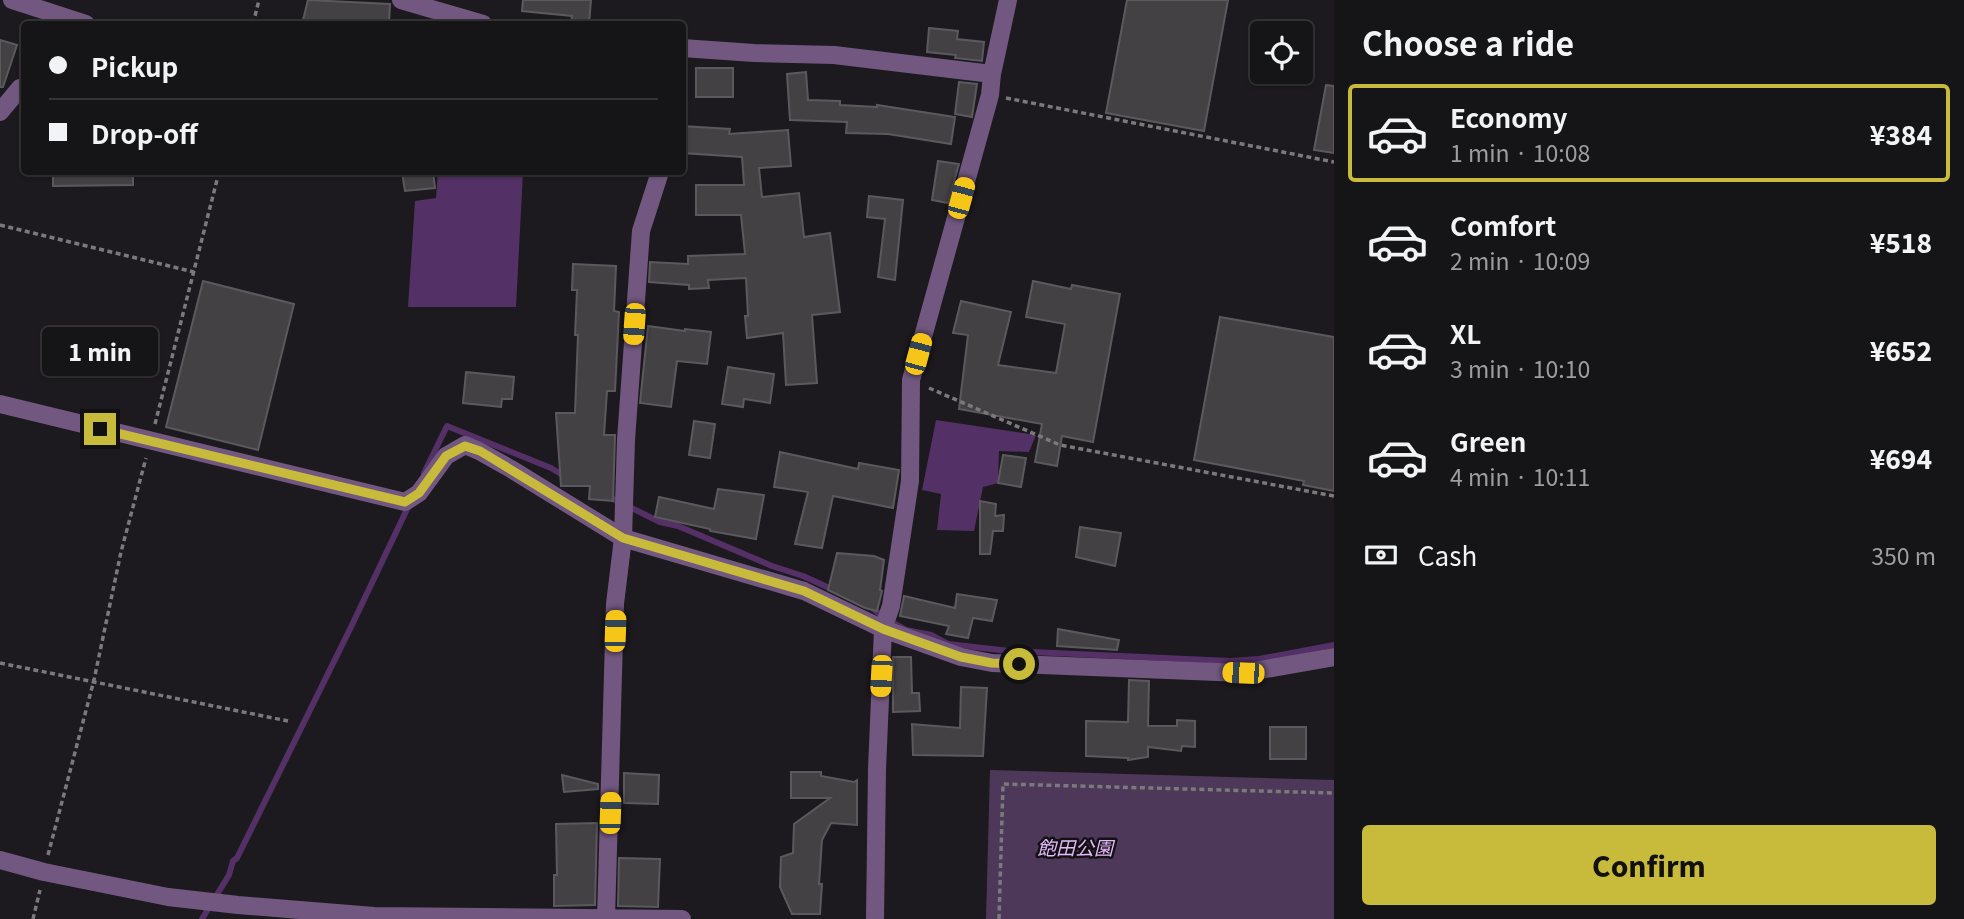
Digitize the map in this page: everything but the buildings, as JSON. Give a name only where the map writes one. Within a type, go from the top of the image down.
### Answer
[{"type":"street","points":[[12,0],[77,21]]},
{"type":"street","points":[[401,0],[473,21]]},
{"type":"street","points":[[875,919],[877,769],[883,629],[891,606],[910,481],[911,380],[990,95],[1008,0]]},
{"type":"street","points":[[686,48],[834,55],[992,74]]},
{"type":"street","points":[[0,113],[21,88]]},
{"type":"street","points":[[607,918],[615,604],[623,538],[626,440],[641,231],[659,175]]},
{"type":"street","points":[[0,404],[405,502],[419,493],[446,456],[465,446],[501,463],[623,538],[804,591],[883,629],[961,657],[992,663],[1243,673],[1334,657]]},
{"type":"street","points":[[0,860],[44,872],[169,897],[238,905],[374,916],[682,919]]},
{"type":"path","points":[[254,21],[259,0]]},
{"type":"path","points":[[990,95],[1334,162]]},
{"type":"path","points":[[33,919],[94,680],[121,552],[218,175]]},
{"type":"path","points":[[0,225],[194,272]]},
{"type":"path","points":[[911,380],[1060,445],[1334,496]]},
{"type":"path","points":[[0,663],[288,721]]},
{"type":"path","points":[[999,919],[1003,783],[1334,793]]},
{"type":"green space","name":"飽田公園","points":[[990,770],[1334,780],[1334,919],[986,919]]},
{"type":"shaded area","points":[[438,175],[523,175],[516,307],[408,307],[415,201],[436,198]]},
{"type":"shaded area","points":[[936,420],[1036,435],[1029,452],[999,451],[998,483],[983,487],[974,531],[937,530],[941,494],[922,490]]},
{"type":"waterway","points":[[424,473],[447,426],[551,468],[566,477]]},
{"type":"waterway","points":[[607,496],[660,522],[678,526],[836,591]]},
{"type":"waterway","points":[[202,919],[229,875],[233,861],[237,858],[409,505]]},
{"type":"waterway","points":[[871,607],[906,630],[931,635],[948,644],[1009,651],[1230,661],[1259,659],[1334,645]]},
{"type":"route","points":[[100,429],[405,502],[419,493],[446,456],[465,446],[480,451],[623,538],[804,591],[883,629],[961,657],[992,663],[1019,664]]}]
